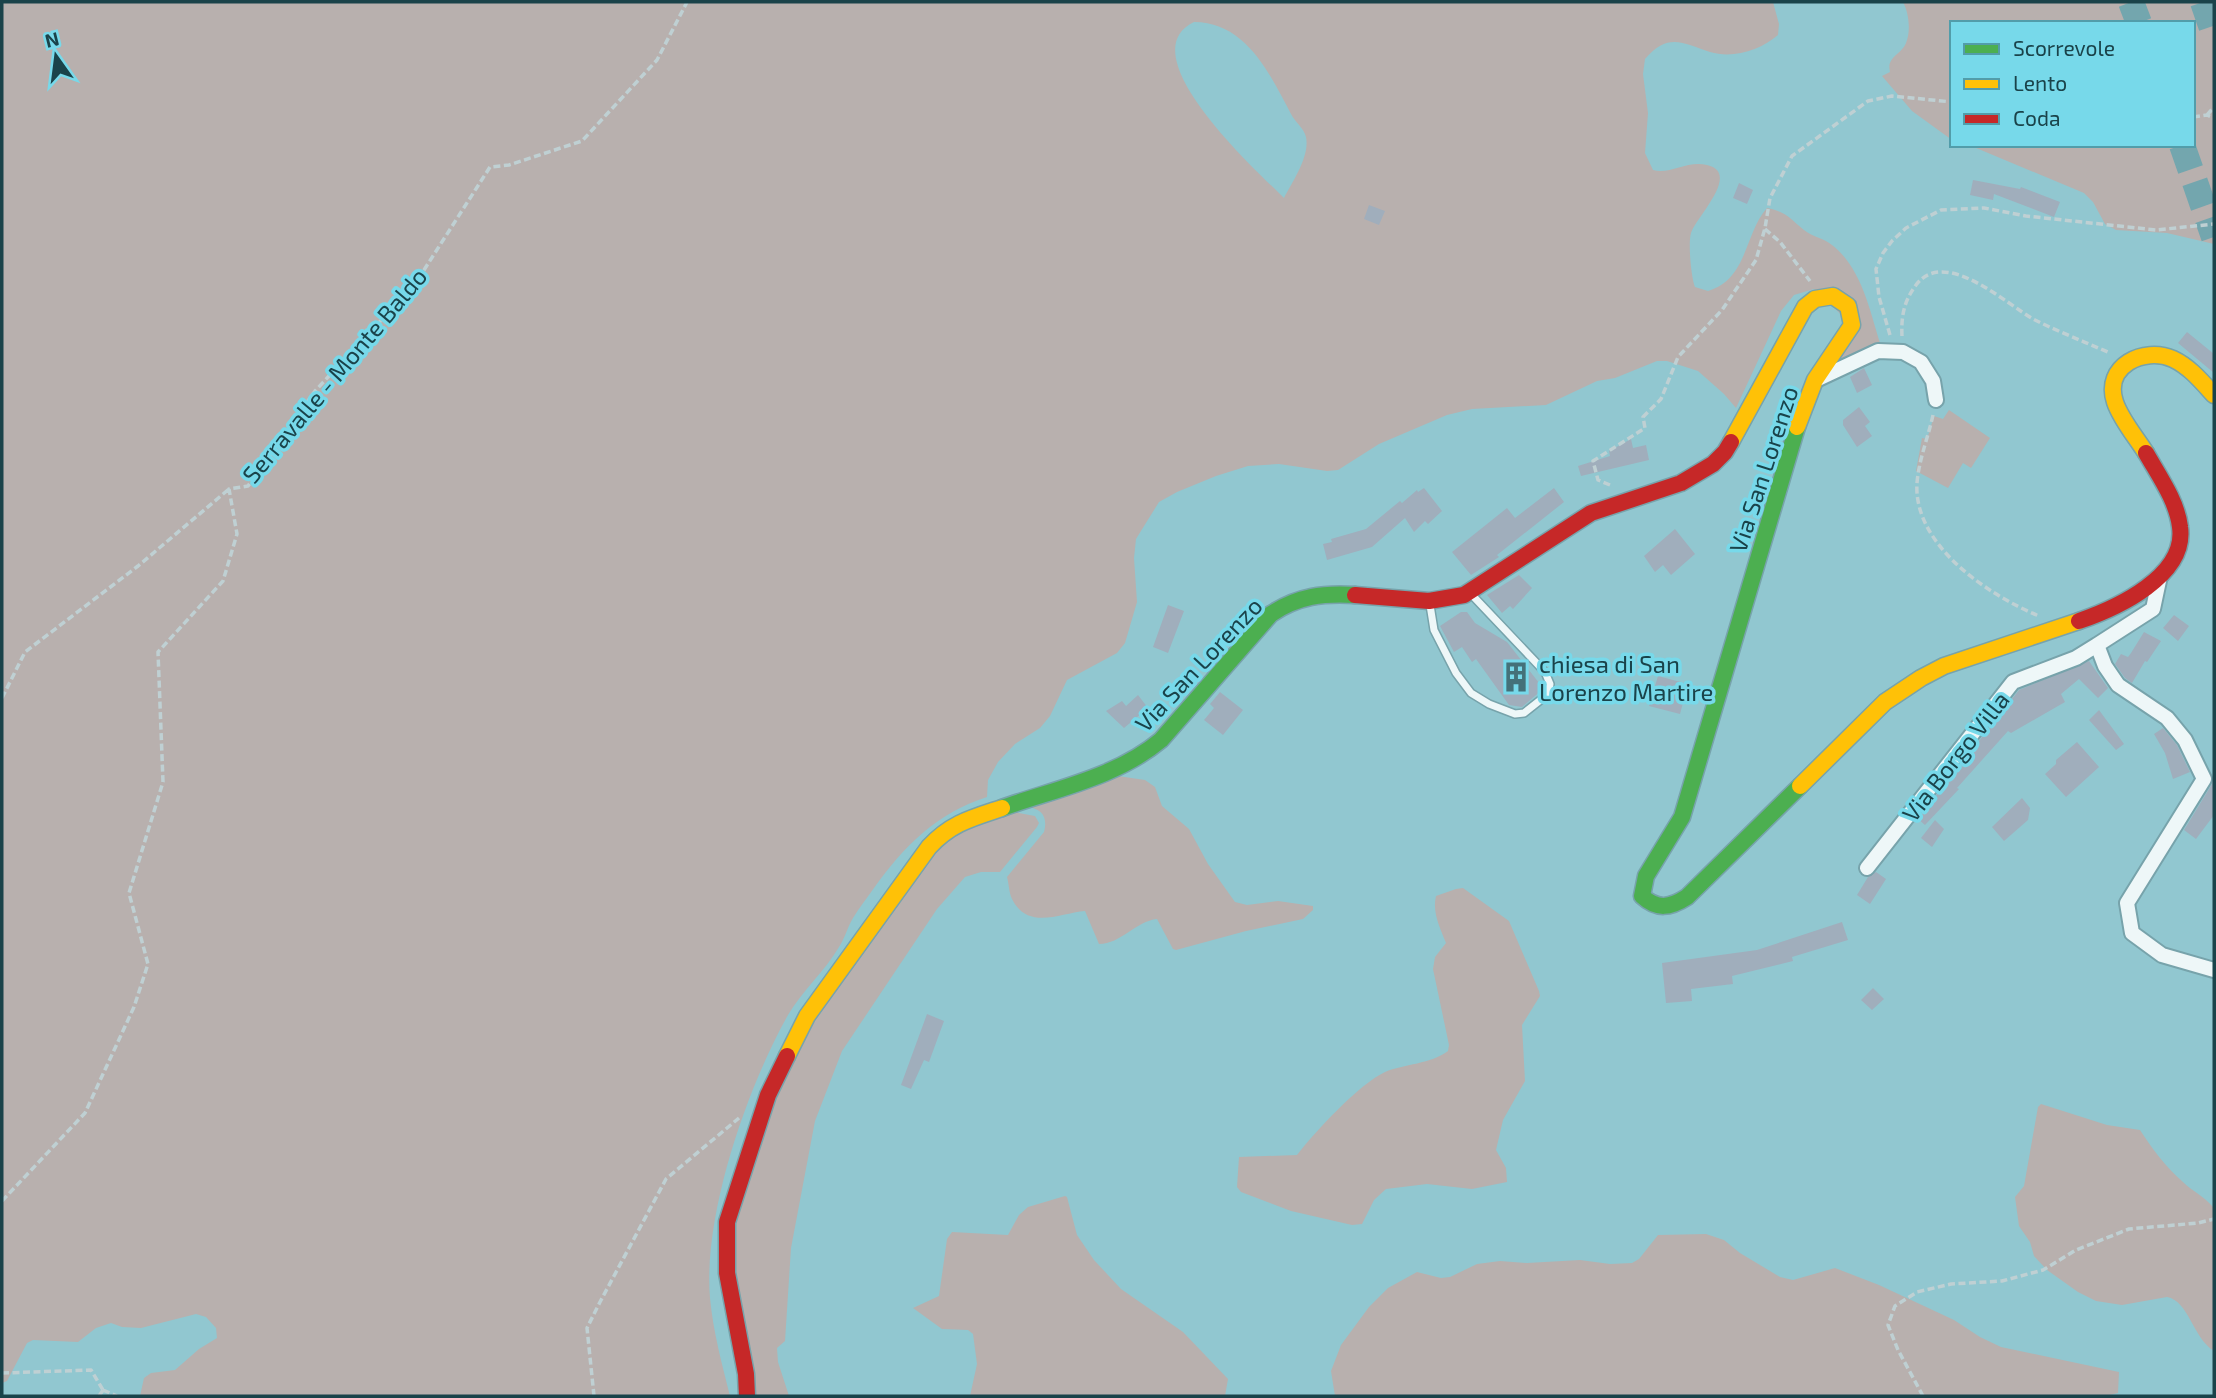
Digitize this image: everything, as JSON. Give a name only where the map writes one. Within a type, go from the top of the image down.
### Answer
[{"type":"street","name":"Via San Lorenzo","points":[[747,1396],[746,1374],[727,1273],[727,1222],[768,1095],[807,1016],[929,847],[943,832],[958,823],[1117,768],[1149,750],[1161,740],[1271,614],[1288,604],[1322,594],[1430,601],[1456,598],[1591,513],[1692,479],[1725,453],[1809,301],[1833,296],[1848,306],[1852,319],[1847,335],[1837,345],[1815,380],[1799,420],[1682,817],[1671,840],[1644,877],[1642,896],[1649,904],[1660,908],[1670,907],[1693,892],[1885,702],[1907,685],[1945,665],[2100,615],[2160,576],[2175,560],[2182,532],[2171,499],[2115,403],[2112,393],[2116,373],[2128,361]]},
{"type":"street","points":[[1815,380],[1878,351],[1896,352],[1921,362],[1933,381],[1936,400]]},
{"type":"street","points":[[2128,361],[2147,355],[2167,357],[2184,365],[2214,395]]},
{"type":"street","name":"Via Borgo Villa","points":[[1867,868],[2013,682],[2076,658],[2153,609],[2160,576]]},
{"type":"street","points":[[2097,645],[2105,666],[2118,685],[2167,718],[2185,740],[2204,779],[2127,903],[2132,933],[2162,955],[2214,970]]},
{"type":"lane","points":[[1430,601],[1434,630],[1456,673],[1471,694],[1515,714],[1524,713],[1548,694],[1550,684],[1545,672],[1469,592]]},
{"type":"path","name":"Serravalle - Monte Baldo","points":[[2,1201],[85,1113],[134,1007],[148,964],[129,893],[163,782],[158,652],[223,581],[237,534],[229,489],[248,486],[315,391],[415,284],[491,167],[509,165],[582,141],[657,60],[687,2]]},
{"type":"path","points":[[1637,496],[1598,480],[1593,461],[1645,428],[1643,417],[1661,399],[1678,357],[1722,310],[1756,260],[1770,198],[1792,156],[1868,101],[1892,96],[1950,102]]},
{"type":"path","points":[[2207,115],[2214,107]]},
{"type":"path","points":[[2195,117],[2207,115],[2214,118]]},
{"type":"path","points":[[1896,352],[1880,297],[1876,269],[1892,241],[1906,229],[1941,210],[1984,208],[2157,230],[2214,224]]},
{"type":"path","points":[[1765,229],[1780,242],[1822,297]]},
{"type":"path","points":[[1896,352],[1908,296],[1920,280],[1946,271],[1969,279],[2034,320],[2128,361]]},
{"type":"path","points":[[1936,400],[1921,452],[1917,486],[1920,512],[1929,533],[1966,572],[2013,606],[2067,627]]},
{"type":"path","points":[[2,698],[25,652],[138,566],[229,489]]},
{"type":"path","points":[[594,1396],[587,1328],[666,1179],[768,1095]]},
{"type":"path","points":[[1923,1396],[1888,1325],[1895,1306],[1917,1292],[1951,1284],[2002,1281],[2043,1270],[2076,1250],[2129,1229],[2198,1223],[2214,1219]]},
{"type":"path","points":[[2,1373],[92,1370],[103,1390],[117,1396]]},
{"type":"path","points":[[99,1396],[103,1390]]},
{"type":"shaded area","points":[[2,2],[1773,2],[1779,24],[1778,35],[1755,49],[1737,54],[1719,54],[1676,42],[1661,45],[1645,59],[1643,74],[1648,113],[1645,153],[1653,170],[1666,171],[1700,164],[1717,170],[1720,177],[1714,196],[1691,233],[1690,260],[1695,287],[1708,291],[1731,277],[1767,208],[1774,210],[1829,243],[1851,266],[1864,291],[1881,346],[1822,380],[1852,325],[1814,289],[1794,295],[1781,311],[1736,408],[1698,371],[1667,361],[1657,361],[1615,378],[1597,381],[1546,405],[1472,409],[1447,415],[1379,444],[1338,470],[1327,471],[1279,464],[1248,466],[1216,476],[1159,502],[1136,539],[1134,558],[1137,602],[1125,643],[1117,653],[1067,680],[1050,716],[1040,728],[1015,744],[998,762],[988,780],[987,797],[952,812],[937,822],[897,858],[855,914],[833,956],[788,1015],[773,1045],[743,1114],[713,1229],[710,1298],[730,1396],[140,1396],[144,1378],[151,1373],[175,1370],[199,1349],[217,1338],[216,1328],[206,1317],[196,1314],[141,1328],[122,1327],[111,1323],[96,1328],[78,1342],[33,1340],[27,1343],[7,1381],[2,1383]],"holes":[[[1194,22],[1212,24],[1228,31],[1254,53],[1305,134],[1306,152],[1284,198],[1226,139],[1186,85],[1176,59],[1178,38]]]},
{"type":"shaded area","points":[[1903,2],[2214,2],[2214,244],[2167,233],[2116,230],[2105,224],[2093,202],[2084,193],[1974,147],[2195,147],[2195,21],[1950,21],[1950,139],[1912,111],[1882,76],[1890,72],[1892,59],[1904,47],[1908,38],[1907,11]]},
{"type":"shaded area","points":[[1949,410],[1990,438],[1971,468],[1963,463],[1948,488],[1916,471],[1922,438],[1927,439],[1934,416],[1943,419]]},
{"type":"shaded area","points":[[1111,775],[1145,780],[1155,787],[1162,806],[1189,829],[1208,864],[1235,902],[1247,905],[1278,901],[1313,906],[1313,910],[1303,919],[1176,950],[1157,919],[1114,940],[1099,944],[1085,911],[1045,918],[1027,915],[1012,899],[1007,877],[1044,832],[1043,815],[1028,807]]},
{"type":"shaded area","points":[[1007,811],[1035,816],[1039,823],[1000,872],[981,872],[965,877],[937,909],[842,1051],[815,1121],[791,1248],[785,1341],[777,1348],[778,1362],[789,1396],[744,1396],[725,1244],[774,1071],[935,838]]},
{"type":"shaded area","points":[[1463,888],[1509,921],[1540,996],[1522,1025],[1525,1081],[1503,1120],[1496,1150],[1506,1168],[1507,1182],[1472,1189],[1427,1184],[1386,1189],[1374,1200],[1362,1224],[1352,1225],[1291,1211],[1241,1192],[1237,1187],[1239,1157],[1297,1155],[1338,1109],[1374,1078],[1392,1069],[1434,1059],[1448,1051],[1433,969],[1435,957],[1446,943],[1437,920],[1435,902],[1436,896]]},
{"type":"shaded area","points":[[2041,1104],[2107,1125],[2140,1130],[2171,1170],[2213,1207],[2214,1351],[2200,1337],[2181,1305],[2174,1300],[2167,1297],[2122,1305],[2096,1301],[2047,1270],[2034,1256],[2030,1242],[2019,1226],[2015,1197],[2024,1186],[2038,1107]]},
{"type":"shaded area","points":[[1065,1196],[1077,1235],[1094,1260],[1121,1289],[1183,1332],[1228,1379],[1225,1396],[970,1396],[977,1364],[973,1334],[968,1330],[942,1329],[913,1308],[939,1296],[947,1239],[952,1232],[1008,1235],[1019,1215],[1028,1207]]},
{"type":"shaded area","points":[[1706,1234],[1724,1240],[1780,1277],[1793,1280],[1835,1268],[1954,1320],[2001,1347],[2119,1372],[2118,1393],[2106,1396],[1335,1396],[1331,1371],[1341,1345],[1369,1307],[1388,1288],[1417,1272],[1441,1278],[1450,1277],[1477,1264],[1500,1261],[1527,1263],[1580,1260],[1610,1264],[1632,1263],[1639,1259],[1658,1235]]},
{"type":"building","points":[[1973,180],[2020,189],[2021,187],[2060,202],[2054,217],[1994,194],[1993,200],[1970,195]]},
{"type":"building","points":[[1739,183],[1753,190],[1747,204],[1733,198]]},
{"type":"building","points":[[1369,205],[1385,211],[1379,225],[1364,219]]},
{"type":"building","points":[[2187,332],[2214,354],[2214,373],[2178,343]]},
{"type":"building","points":[[1864,368],[1872,385],[1857,393],[1850,377]]},
{"type":"building","points":[[1859,407],[1870,422],[1865,426],[1872,436],[1857,447],[1843,425],[1843,420]]},
{"type":"building","points":[[1631,439],[1633,448],[1646,445],[1649,460],[1581,476],[1578,466],[1610,456],[1609,451]]},
{"type":"building","points":[[1424,488],[1442,511],[1428,524],[1425,521],[1414,532],[1405,518],[1372,547],[1327,560],[1323,544],[1366,529],[1400,501],[1402,503],[1417,490],[1418,492]]},
{"type":"building","points":[[1554,488],[1564,502],[1497,555],[1499,557],[1471,575],[1452,552],[1507,508],[1515,518]]},
{"type":"building","points":[[1675,529],[1695,554],[1671,575],[1663,565],[1655,572],[1644,556]]},
{"type":"building","points":[[1519,575],[1532,588],[1513,609],[1510,606],[1502,613],[1487,595]]},
{"type":"building","points":[[1168,605],[1184,611],[1168,653],[1153,647]]},
{"type":"building","points":[[1461,612],[1467,612],[1475,623],[1507,642],[1543,688],[1522,707],[1509,705],[1476,659],[1472,662],[1462,647],[1454,652],[1440,626]]},
{"type":"building","points":[[2174,615],[2189,626],[2178,641],[2163,628]]},
{"type":"building","points":[[2144,632],[2161,641],[2132,683],[2115,664],[2121,654],[2128,657]]},
{"type":"building","points":[[2089,661],[2108,688],[2098,698],[2079,679],[2061,694],[2065,702],[2011,733],[2008,731],[1925,825],[1918,819],[2019,690]]},
{"type":"building","points":[[1658,676],[1688,684],[1680,714],[1649,706]]},
{"type":"building","points":[[1220,692],[1243,710],[1223,735],[1204,720],[1214,708],[1210,704]]},
{"type":"building","points":[[1138,695],[1148,708],[1124,728],[1106,711],[1122,701],[1126,706]]},
{"type":"building","points":[[2099,710],[2124,744],[2116,750],[2089,720]]},
{"type":"building","points":[[2163,728],[2177,745],[2190,772],[2173,779],[2165,753],[2154,734]]},
{"type":"building","points":[[2077,742],[2099,767],[2066,797],[2045,774],[2056,764],[2056,760]]},
{"type":"building","points":[[2214,774],[2214,815],[2196,839],[2184,830],[2212,784]]},
{"type":"building","points":[[2022,798],[2030,808],[2028,820],[2004,841],[1992,827]]},
{"type":"building","points":[[1935,820],[1944,829],[1932,847],[1921,838]]},
{"type":"building","points":[[1876,872],[1886,879],[1870,904],[1857,895],[1868,877]]},
{"type":"building","points":[[1842,922],[1848,940],[1792,957],[1793,961],[1732,976],[1733,984],[1691,989],[1692,1001],[1666,1003],[1662,963],[1757,950]]},
{"type":"building","points":[[1873,988],[1884,999],[1872,1010],[1861,1000]]},
{"type":"building","points":[[927,1014],[944,1021],[929,1062],[924,1060],[911,1089],[901,1085]]},
{"type":"tunnel","points":[[2131,2],[2138,21]]},
{"type":"tunnel","points":[[2203,2],[2214,34]]},
{"type":"tunnel","points":[[2183,147],[2214,237]]},
{"type":"traffic: fast","points":[[1797,427],[1682,817],[1646,876],[1642,896],[1653,904],[1664,906],[1687,897],[1800,786]]},
{"type":"traffic: fast","points":[[1002,808],[1085,781],[1144,753],[1161,740],[1271,614],[1291,603],[1311,597],[1355,595]]},
{"type":"traffic: slow","points":[[1731,442],[1805,307],[1815,299],[1833,296],[1848,306],[1852,325],[1815,380],[1797,427]]},
{"type":"traffic: slow","points":[[2146,453],[2115,402],[2113,389],[2120,369],[2139,357],[2150,355],[2173,359],[2190,370],[2214,395]]},
{"type":"traffic: slow","points":[[1800,786],[1885,702],[1921,678],[1944,666],[2079,621]]},
{"type":"traffic: slow","points":[[787,1056],[807,1016],[929,847],[954,827],[1002,808]]},
{"type":"traffic: jam","points":[[1355,595],[1429,601],[1464,595],[1591,513],[1681,483],[1713,464],[1731,442]]},
{"type":"traffic: jam","points":[[2079,621],[2112,608],[2146,588],[2173,561],[2179,545],[2178,517],[2167,489],[2146,453]]},
{"type":"traffic: jam","points":[[747,1396],[746,1374],[727,1273],[727,1222],[768,1095],[787,1056]]},
{"type":"place","name":"chiesa di San Lorenzo Martire","points":[[1516,677]]}]
